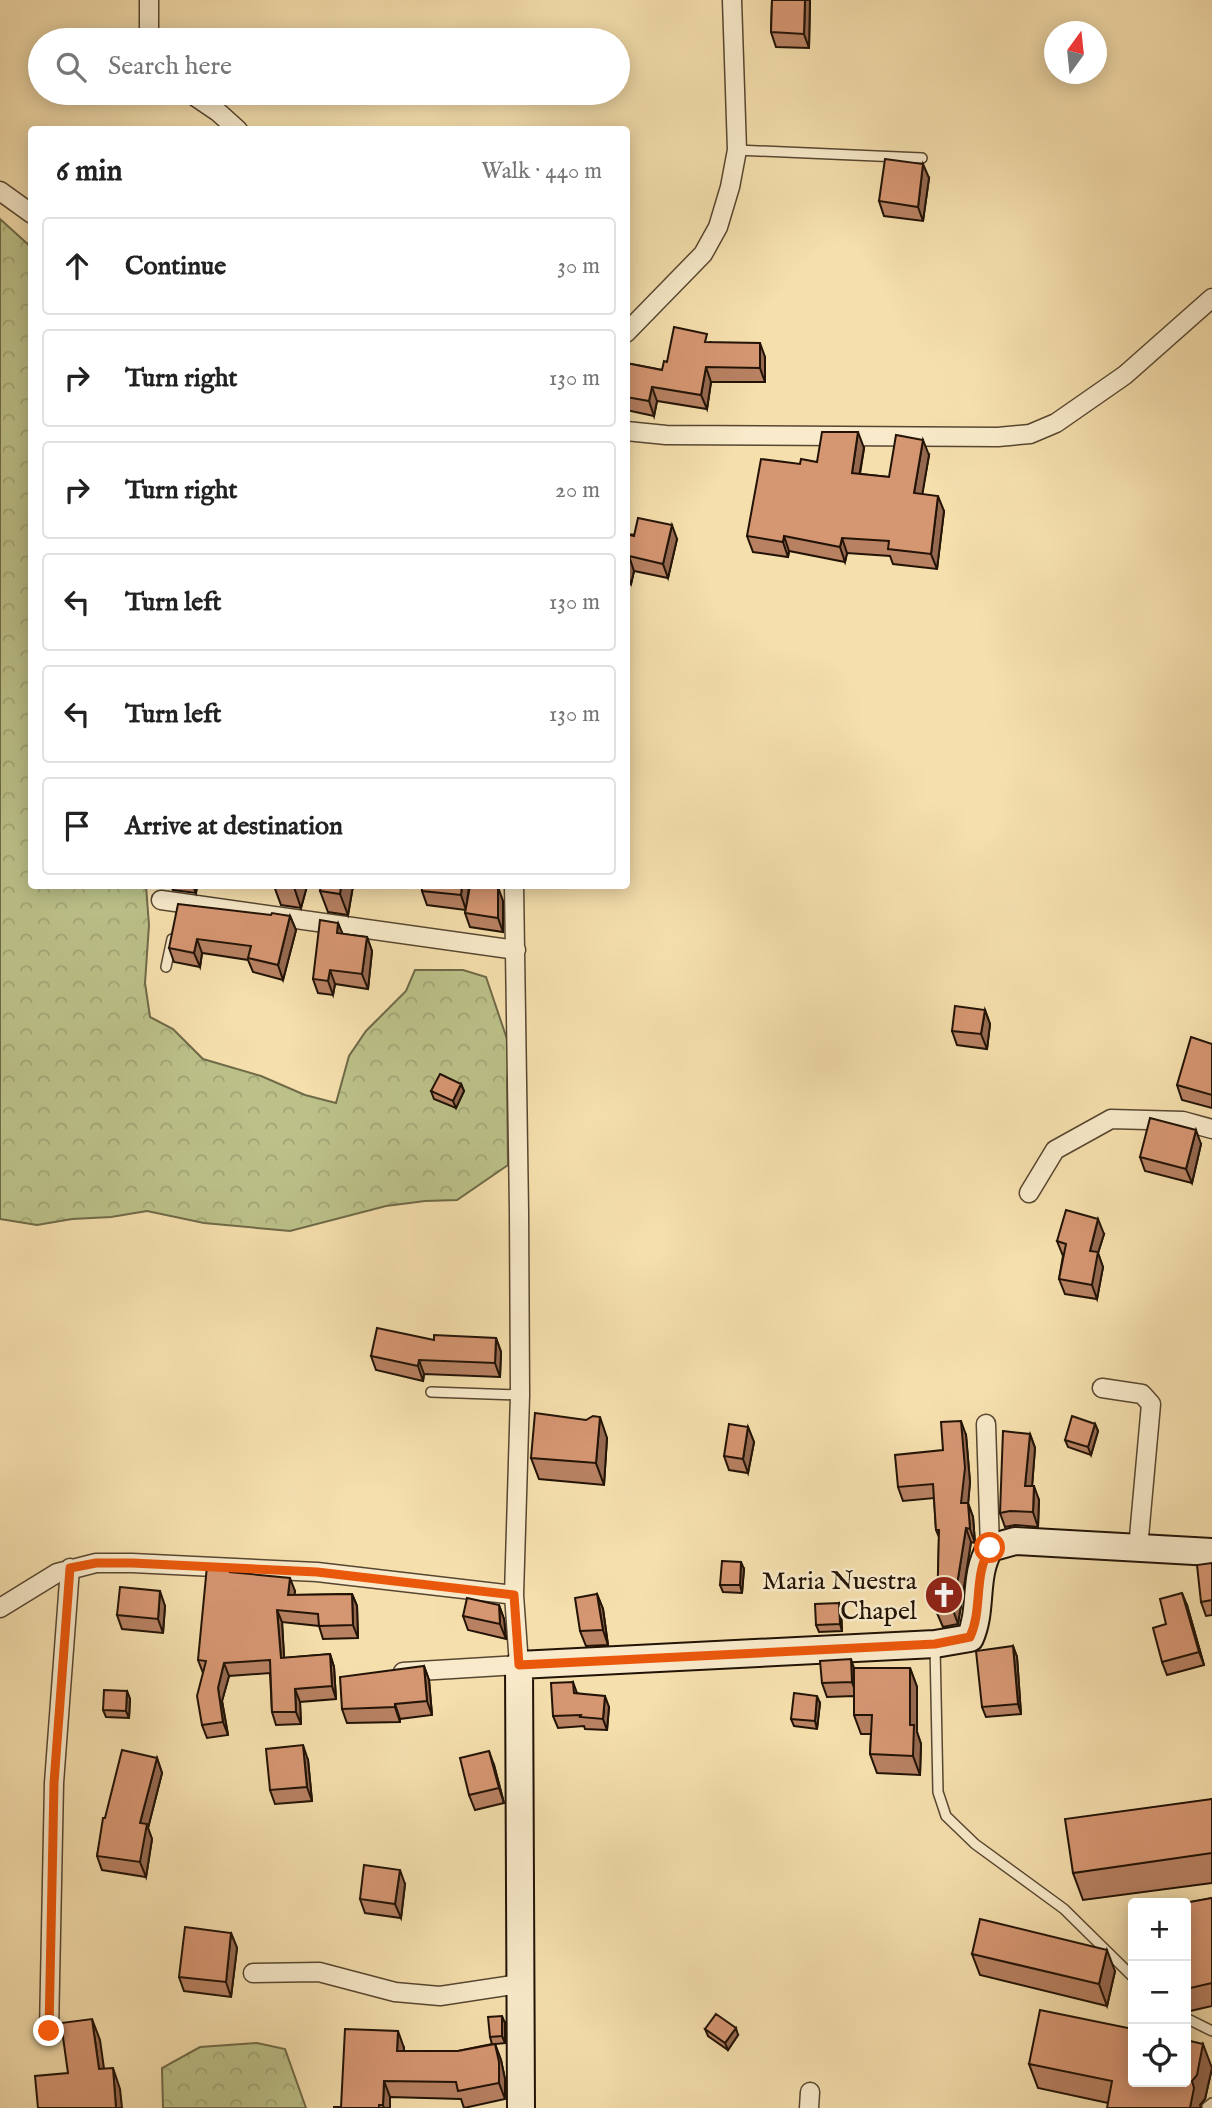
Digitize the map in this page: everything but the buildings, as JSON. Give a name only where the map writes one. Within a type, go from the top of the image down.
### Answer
[{"type":"street","points":[[149,0],[149,28]]},
{"type":"street","points":[[630,329],[703,254],[718,227],[737,150],[732,0]]},
{"type":"street","points":[[209,105],[234,126]]},
{"type":"street","points":[[0,191],[28,211]]},
{"type":"street","points":[[630,431],[666,435],[998,437],[1030,434],[1056,423],[1125,375],[1212,298]]},
{"type":"street","points":[[514,889],[520,1395],[526,1425],[514,1595],[519,1665],[521,2108]]},
{"type":"street","points":[[172,906],[516,950]]},
{"type":"street","points":[[1029,1194],[1055,1150],[1111,1119],[1183,1121],[1212,1129]]},
{"type":"street","points":[[1102,1388],[1142,1394],[1151,1404],[1138,1548]]},
{"type":"street","points":[[385,1675],[423,1669],[935,1644],[970,1637],[976,1623],[976,1598],[983,1560],[990,1548],[986,1424]]},
{"type":"street","points":[[990,1548],[1015,1541],[1212,1552]]},
{"type":"street","points":[[0,1608],[57,1573],[96,1563],[317,1572],[514,1595]]},
{"type":"street","points":[[49,2031],[54,1783],[70,1568]]},
{"type":"street","points":[[253,1973],[319,1972],[396,1992],[440,1996],[519,1984]]},
{"type":"lane","points":[[737,150],[922,158]]},
{"type":"lane","points":[[166,967],[174,926]]},
{"type":"lane","points":[[431,1392],[520,1395]]},
{"type":"lane","points":[[935,1644],[938,1792],[946,1816],[975,1844],[1064,1909],[1128,1972]]},
{"type":"lane","points":[[1191,2020],[1212,2031]]},
{"type":"green space","points":[[0,219],[28,244],[28,889],[146,889],[149,925],[145,983],[150,1017],[173,1029],[203,1059],[261,1076],[305,1095],[336,1103],[349,1056],[366,1031],[406,991],[415,970],[463,970],[486,977],[510,1048],[507,1080],[508,1165],[457,1200],[386,1206],[290,1231],[204,1223],[147,1211],[37,1225],[0,1219]]},
{"type":"green space","points":[[257,2043],[285,2049],[306,2108],[163,2108],[162,2068],[200,2047]]},
{"type":"place","name":"Maria Nuestra Chapel","points":[[944,1595]]},
{"type":"route","points":[[49,2031],[54,1783],[70,1568],[96,1563],[132,1563],[317,1572],[514,1595],[519,1665],[935,1644],[970,1637],[976,1623],[976,1598],[983,1560],[990,1548]]}]
